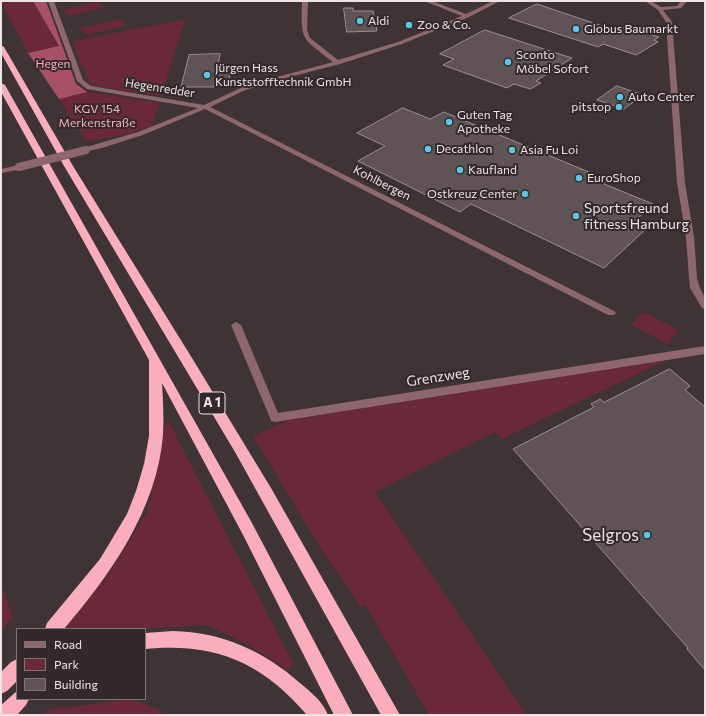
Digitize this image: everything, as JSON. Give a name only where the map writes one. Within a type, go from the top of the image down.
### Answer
[{"type":"highway","name":"A 1","points":[[1,47],[68,163],[189,363],[280,519],[391,715]]},
{"type":"highway","name":"A 1","points":[[1,85],[155,359],[247,528],[344,715]]},
{"type":"highway","points":[[54,628],[110,559],[142,496],[149,474],[156,435],[155,359]]},
{"type":"highway","points":[[146,641],[164,639],[192,640],[221,645],[250,659],[278,676],[304,697],[319,715]]},
{"type":"highway","points":[[1,685],[16,669]]},
{"type":"highway","points":[[4,715],[19,700]]},
{"type":"street","name":"Hegenredder","points":[[51,1],[83,84],[96,90],[206,107]]},
{"type":"street","points":[[305,1],[304,30],[307,39],[338,62]]},
{"type":"street","points":[[426,1],[467,16]]},
{"type":"street","points":[[206,107],[234,92],[258,84],[388,47],[467,16],[497,1]]},
{"type":"street","points":[[648,1],[660,9],[669,22],[681,184],[690,237],[693,278],[695,288],[705,306]]},
{"type":"street","points":[[660,9],[679,7],[684,1]]},
{"type":"street","name":"Hegenredder","points":[[1,171],[140,135],[206,107]]},
{"type":"street","name":"Kohlbergen","points":[[206,107],[611,313]]},
{"type":"street","name":"Grenzweg","points":[[236,325],[275,418],[705,350]]},
{"type":"green space","points":[[1,1],[33,1],[59,46],[28,53]]},
{"type":"green space","name":"Hegen","points":[[33,1],[46,1],[76,84],[87,92],[59,99],[28,53],[59,46]]},
{"type":"green space","points":[[97,2],[105,7],[70,16],[63,10]]},
{"type":"green space","points":[[120,19],[128,25],[87,35],[79,28]]},
{"type":"green space","points":[[186,19],[161,96],[98,87],[89,82],[72,41]]},
{"type":"green space","name":"KGV 154 Merkenstraße","points":[[87,92],[160,103],[152,126],[128,134],[86,141],[59,99]]},
{"type":"green space","points":[[643,312],[679,330],[668,344],[631,325]]},
{"type":"green space","points":[[662,359],[664,361],[502,439],[495,432],[375,492],[527,715],[429,715],[365,604],[361,607],[321,549],[253,436],[289,420]]},
{"type":"green space","points":[[168,420],[293,663],[289,671],[252,647],[207,625],[146,629],[64,628],[77,615],[109,573],[147,512],[165,426]]},
{"type":"green space","points":[[1,585],[13,617],[1,632]]},
{"type":"green space","points":[[134,700],[171,715],[42,715],[48,710]]},
{"type":"building","name":"Globus Baumarkt","points":[[537,4],[617,31],[625,27],[659,37],[654,40],[658,42],[636,55],[603,44],[598,47],[509,18]]},
{"type":"building","name":"Aldi","points":[[344,8],[353,8],[353,11],[373,11],[377,31],[347,32]]},
{"type":"building","name":"Sconto Möbel Sofort","points":[[485,30],[572,58],[536,81],[541,83],[530,89],[514,84],[507,88],[443,65],[454,59],[440,54]]},
{"type":"building","name":"Jürgen Hass Kunststofftechnik GmbH","points":[[220,54],[217,70],[231,70],[229,79],[215,80],[214,87],[181,87],[189,55]]},
{"type":"building","name":"Auto Center","points":[[617,86],[643,95],[624,109],[597,100]]},
{"type":"building","name":"Ostkreuz Center","points":[[403,108],[430,119],[444,112],[608,180],[604,184],[653,204],[634,222],[647,228],[604,268],[471,204],[460,212],[358,161],[385,146],[357,133]]},
{"type":"building","name":"Selgros","points":[[670,369],[690,386],[685,390],[705,407],[705,670],[687,649],[688,648],[513,449],[594,407],[591,404],[600,399],[604,402]]},
{"type":"place","name":"Aldi","points":[[360,21]]},
{"type":"place","name":"Zoo & Co.","points":[[409,25]]},
{"type":"place","name":"Globus Baumarkt","points":[[576,29]]},
{"type":"place","name":"Sconto Möbel Sofort","points":[[508,62]]},
{"type":"place","name":"Jürgen Hass Kunststofftechnik GmbH","points":[[207,75]]},
{"type":"place","name":"Auto Center","points":[[620,97]]},
{"type":"place","name":"pitstop","points":[[619,107]]},
{"type":"place","name":"Guten Tag Apotheke","points":[[449,122]]},
{"type":"place","name":"Decathlon","points":[[428,149]]},
{"type":"place","name":"Asia Fu Loi","points":[[512,150]]},
{"type":"place","name":"Kaufland","points":[[460,170]]},
{"type":"place","name":"EuroShop","points":[[579,178]]},
{"type":"place","name":"Ostkreuz Center","points":[[525,194]]},
{"type":"place","name":"Sportsfreund fitness Hamburg","points":[[576,216]]},
{"type":"place","name":"Selgros","points":[[647,535]]}]
